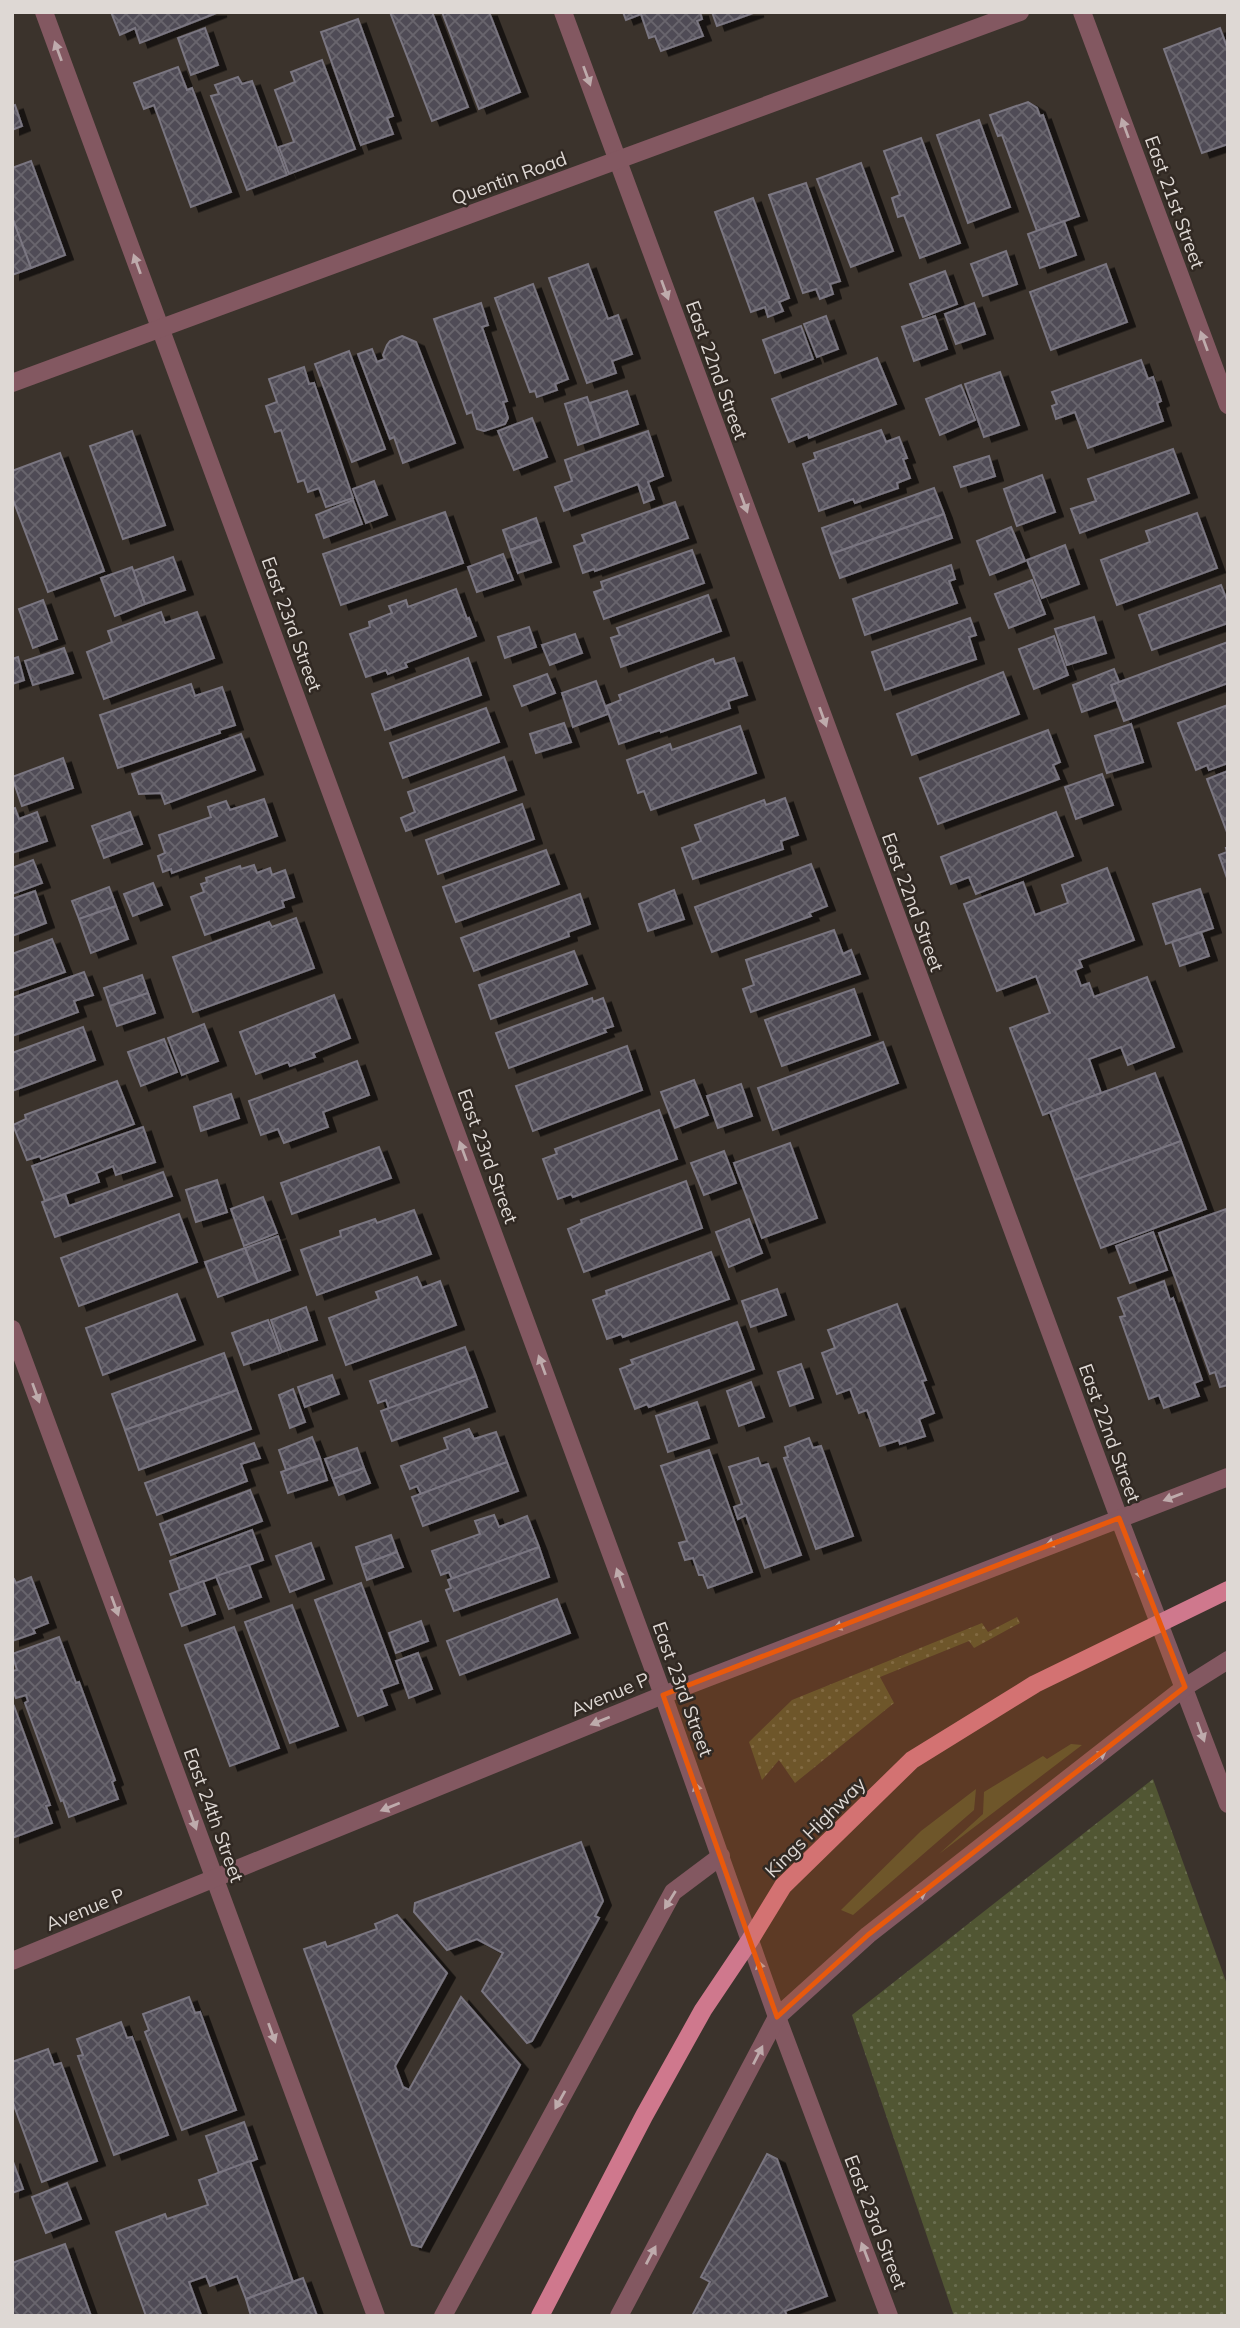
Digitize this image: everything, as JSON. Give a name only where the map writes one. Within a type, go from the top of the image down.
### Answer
[{"type":"main road","name":"Kings Highway","points":[[540,2316],[644,2116],[704,2010],[783,1886],[912,1760],[1035,1684],[1228,1590]]},
{"type":"street","name":"East 23rd Street","points":[[44,12],[663,1695],[777,2017],[889,2316]]},
{"type":"street","name":"East 22nd Street","points":[[563,12],[1119,1518],[1228,1804]]},
{"type":"street","name":"Quentin Road","points":[[12,383],[1020,12]]},
{"type":"street","name":"East 21st Street","points":[[1083,12],[1228,405]]},
{"type":"street","name":"East 24th Street","points":[[12,1329],[376,2316]]},
{"type":"street","name":"Avenue P","points":[[12,1961],[663,1695],[1228,1477]]},
{"type":"street","points":[[619,2316],[777,2017],[868,1935],[1185,1687],[1228,1660]]},
{"type":"street","points":[[443,2316],[673,1892],[721,1856]]},
{"type":"highlighted area","points":[[1119,1518],[1185,1687],[868,1935],[777,2017],[663,1695]]},
{"type":"green space","points":[[1017,1617],[1020,1623],[974,1648],[969,1641],[880,1677],[894,1703],[795,1783],[779,1760],[762,1780],[749,1742],[792,1700],[982,1623],[988,1632]]},
{"type":"green space","points":[[1071,1744],[1082,1745],[939,1854],[983,1814],[984,1792],[1043,1756],[1047,1759]]},
{"type":"green space","points":[[1153,1779],[1228,1987],[1228,2314],[954,2316],[852,2015]]},
{"type":"green space","points":[[976,1789],[974,1810],[853,1915],[841,1910],[921,1831]]},
{"type":"building","points":[[111,12],[219,12],[140,43],[135,28],[120,35]]},
{"type":"building","points":[[390,12],[432,12],[468,107],[432,121]]},
{"type":"building","points":[[442,12],[489,12],[520,92],[479,109]]},
{"type":"building","points":[[623,12],[700,12],[702,19],[697,21],[703,36],[661,51],[655,36],[649,38],[641,14],[626,20]]},
{"type":"building","points":[[712,12],[756,12],[717,26]]},
{"type":"building","points":[[358,19],[393,116],[387,118],[393,134],[361,145],[321,32]]},
{"type":"building","points":[[205,28],[218,65],[191,75],[178,38]]},
{"type":"building","points":[[1220,28],[1228,50],[1228,144],[1202,153],[1164,49]]},
{"type":"building","points":[[322,60],[355,149],[289,174],[279,147],[294,142],[275,90],[295,82],[291,72]]},
{"type":"building","points":[[178,67],[187,90],[192,88],[231,192],[191,207],[154,105],[144,109],[134,83]]},
{"type":"building","points":[[238,77],[242,84],[252,81],[287,175],[247,190],[211,96],[219,94],[215,85]]},
{"type":"building","points":[[1028,102],[1037,108],[1040,116],[1043,115],[1079,216],[1037,231],[1002,135],[998,136],[990,115]]},
{"type":"building","points":[[15,105],[22,126],[12,130],[12,106]]},
{"type":"building","points":[[979,120],[1010,207],[968,223],[937,135]]},
{"type":"building","points":[[921,138],[960,243],[920,258],[904,215],[898,217],[892,198],[900,195],[884,151]]},
{"type":"building","points":[[31,161],[65,255],[31,268],[12,217],[12,168]]},
{"type":"building","points":[[861,163],[893,251],[851,267],[817,179]]},
{"type":"building","points":[[806,183],[840,281],[830,284],[833,294],[820,299],[816,289],[803,293],[769,195]]},
{"type":"building","points":[[753,198],[789,298],[779,302],[783,311],[768,317],[765,307],[751,312],[715,212]]},
{"type":"building","points":[[12,217],[31,268],[12,275]]},
{"type":"building","points":[[1064,221],[1076,255],[1040,268],[1028,234]]},
{"type":"building","points":[[1006,251],[1017,284],[983,296],[971,264]]},
{"type":"building","points":[[588,264],[608,319],[618,315],[632,354],[612,361],[616,373],[587,383],[549,278]]},
{"type":"building","points":[[1106,264],[1127,322],[1051,350],[1030,292]]},
{"type":"building","points":[[945,271],[957,304],[923,317],[910,284]]},
{"type":"building","points":[[533,284],[568,379],[555,384],[557,390],[537,397],[535,391],[530,392],[495,298]]},
{"type":"building","points":[[481,303],[488,325],[482,327],[507,401],[503,402],[508,418],[505,424],[484,431],[477,429],[472,412],[467,414],[434,319]]},
{"type":"building","points":[[974,303],[985,334],[956,344],[945,314]]},
{"type":"building","points":[[826,316],[838,349],[817,357],[804,324]]},
{"type":"building","points":[[935,316],[947,349],[914,361],[902,327]]},
{"type":"building","points":[[801,326],[813,359],[775,373],[763,340]]},
{"type":"building","points":[[402,336],[416,342],[455,443],[403,463],[394,437],[390,439],[358,354],[372,349],[377,362],[385,359],[383,355],[387,345]]},
{"type":"building","points":[[349,351],[385,449],[352,462],[315,364]]},
{"type":"building","points":[[877,358],[896,404],[809,438],[808,434],[789,442],[772,399]]},
{"type":"building","points":[[1141,360],[1148,379],[1153,377],[1161,401],[1157,403],[1163,421],[1088,448],[1075,412],[1056,419],[1052,406],[1057,404],[1052,392]]},
{"type":"building","points":[[304,367],[309,384],[314,383],[353,498],[326,507],[319,488],[308,492],[304,480],[298,482],[281,430],[275,432],[266,406],[277,402],[269,379]]},
{"type":"building","points":[[1000,372],[1019,425],[984,437],[965,384]]},
{"type":"building","points":[[961,385],[975,420],[940,435],[926,399]]},
{"type":"building","points":[[627,391],[638,424],[601,437],[590,403]]},
{"type":"building","points":[[587,397],[601,437],[578,445],[565,404]]},
{"type":"building","points":[[532,418],[547,457],[514,470],[498,431]]},
{"type":"building","points":[[881,430],[886,442],[899,437],[907,458],[903,459],[910,478],[897,483],[898,488],[855,503],[853,499],[819,511],[803,464],[816,459],[814,453]]},
{"type":"building","points":[[132,431],[165,525],[123,539],[90,446]]},
{"type":"building","points":[[648,431],[663,476],[648,482],[654,499],[644,503],[638,484],[564,511],[555,487],[572,481],[565,460]]},
{"type":"building","points":[[1173,449],[1189,493],[1080,533],[1071,509],[1096,501],[1088,479]]},
{"type":"building","points":[[60,453],[104,571],[48,592],[12,497],[12,471]]},
{"type":"building","points":[[989,456],[995,476],[961,487],[954,467]]},
{"type":"building","points":[[1042,475],[1055,512],[1017,526],[1004,489]]},
{"type":"building","points":[[374,481],[387,515],[366,523],[353,489]]},
{"type":"building","points":[[934,488],[944,514],[831,554],[822,528]]},
{"type":"building","points":[[353,500],[362,524],[324,538],[316,515]]},
{"type":"building","points":[[675,502],[688,538],[583,573],[574,546],[585,542],[582,535]]},
{"type":"building","points":[[445,512],[463,563],[341,605],[323,554]]},
{"type":"building","points":[[1197,513],[1217,568],[1117,605],[1101,560],[1150,542],[1146,531]]},
{"type":"building","points":[[944,514],[952,538],[840,578],[831,554]]},
{"type":"building","points":[[536,518],[543,539],[510,550],[503,530]]},
{"type":"building","points":[[1011,527],[1025,561],[990,575],[977,541]]},
{"type":"building","points":[[543,539],[551,562],[518,573],[510,550]]},
{"type":"building","points":[[1065,545],[1079,584],[1042,598],[1027,560]]},
{"type":"building","points":[[692,550],[704,583],[604,619],[594,592],[603,589],[601,582]]},
{"type":"building","points":[[503,554],[513,580],[477,592],[468,567]]},
{"type":"building","points":[[173,557],[185,590],[145,604],[133,571]]},
{"type":"building","points":[[951,565],[955,579],[949,581],[957,603],[865,635],[853,599]]},
{"type":"building","points":[[132,567],[145,604],[115,616],[101,578]]},
{"type":"building","points":[[1032,580],[1045,614],[1009,628],[995,594]]},
{"type":"building","points":[[1221,585],[1228,603],[1228,623],[1152,650],[1139,615]]},
{"type":"building","points":[[456,589],[476,636],[405,663],[407,667],[388,674],[386,670],[366,677],[350,634],[370,627],[369,622],[392,613],[389,606],[406,600],[408,607]]},
{"type":"building","points":[[708,595],[721,631],[621,667],[611,638],[620,635],[617,628]]},
{"type":"building","points":[[43,600],[57,639],[33,648],[19,609]]},
{"type":"building","points":[[161,612],[165,623],[197,612],[214,658],[104,699],[87,652],[112,642],[108,631]]},
{"type":"building","points":[[1094,617],[1106,653],[1067,665],[1055,629]]},
{"type":"building","points":[[970,618],[976,635],[969,637],[976,659],[885,690],[872,652]]},
{"type":"building","points":[[529,627],[536,647],[505,658],[498,637]]},
{"type":"building","points":[[575,634],[582,653],[550,665],[542,645]]},
{"type":"building","points":[[1054,636],[1068,675],[1034,689],[1019,649]]},
{"type":"building","points":[[1228,642],[1228,683],[1124,721],[1111,685]]},
{"type":"building","points":[[64,648],[73,673],[33,685],[25,661]]},
{"type":"building","points":[[18,657],[24,680],[12,684],[12,659]]},
{"type":"building","points":[[468,658],[481,695],[385,730],[372,694]]},
{"type":"building","points":[[734,658],[747,695],[728,701],[730,708],[619,744],[606,706],[621,700],[619,695],[713,659],[715,664]]},
{"type":"building","points":[[1114,669],[1119,682],[1111,685],[1116,700],[1082,712],[1073,685]]},
{"type":"building","points":[[1003,672],[1019,714],[912,755],[897,714]]},
{"type":"building","points":[[547,674],[555,693],[522,706],[514,686]]},
{"type":"building","points":[[596,681],[608,714],[573,727],[562,693]]},
{"type":"building","points":[[191,684],[195,696],[222,687],[235,725],[219,730],[220,733],[118,768],[100,715]]},
{"type":"building","points":[[1228,705],[1228,763],[1209,770],[1207,765],[1196,770],[1178,723]]},
{"type":"building","points":[[486,708],[499,742],[403,778],[390,743]]},
{"type":"building","points":[[564,723],[571,742],[536,753],[530,734]]},
{"type":"building","points":[[1131,724],[1143,762],[1107,773],[1095,736]]},
{"type":"building","points":[[740,726],[756,773],[651,810],[644,791],[638,793],[627,760],[670,744],[672,750]]},
{"type":"building","points":[[1048,730],[1060,762],[1053,765],[1059,779],[938,824],[920,778]]},
{"type":"building","points":[[241,734],[255,770],[165,804],[161,793],[139,794],[132,774]]},
{"type":"building","points":[[504,757],[516,790],[406,831],[401,818],[415,812],[408,792]]},
{"type":"building","points":[[63,758],[73,788],[22,806],[12,777]]},
{"type":"building","points":[[1228,771],[1228,835],[1207,779]]},
{"type":"building","points":[[1102,774],[1113,805],[1076,819],[1065,787]]},
{"type":"building","points":[[785,798],[798,835],[781,841],[783,849],[693,879],[682,848],[701,841],[695,825],[764,800],[766,805]]},
{"type":"building","points":[[264,799],[277,836],[172,873],[171,869],[163,872],[158,856],[165,853],[159,835],[211,817],[208,807],[226,801],[230,810]]},
{"type":"building","points":[[522,804],[534,839],[438,874],[426,840]]},
{"type":"building","points":[[15,808],[19,819],[37,812],[47,841],[12,853],[12,809]]},
{"type":"building","points":[[130,812],[136,828],[98,842],[92,826]]},
{"type":"building","points":[[1056,812],[1073,856],[976,894],[969,877],[951,884],[941,857]]},
{"type":"building","points":[[136,828],[142,844],[104,858],[98,842]]},
{"type":"building","points":[[1228,848],[1228,881],[1219,855],[1227,852]]},
{"type":"building","points":[[546,850],[559,884],[456,922],[443,887]]},
{"type":"building","points":[[33,860],[42,883],[12,894],[12,868]]},
{"type":"building","points":[[811,864],[827,906],[809,913],[811,916],[712,952],[695,907]]},
{"type":"building","points":[[254,865],[257,873],[270,868],[272,875],[285,870],[294,897],[282,901],[284,907],[205,935],[191,897],[204,892],[201,884],[207,882],[206,878],[240,866],[241,869]]},
{"type":"building","points":[[1107,868],[1134,940],[1079,960],[1082,967],[1075,970],[1081,986],[1089,983],[1094,997],[1147,977],[1174,1047],[1128,1065],[1121,1047],[1089,1059],[1101,1093],[1043,1115],[1010,1028],[1050,1013],[1036,976],[997,991],[964,904],[1023,882],[1035,915],[1068,903],[1062,885]]},
{"type":"building","points":[[153,883],[162,905],[133,916],[124,894]]},
{"type":"building","points":[[109,887],[116,906],[79,919],[72,901]]},
{"type":"building","points":[[1200,889],[1213,928],[1166,944],[1153,904]]},
{"type":"building","points":[[674,890],[684,919],[648,931],[639,904]]},
{"type":"building","points":[[35,891],[46,923],[12,936],[12,899]]},
{"type":"building","points":[[580,894],[590,924],[568,932],[569,936],[474,971],[461,938]]},
{"type":"building","points":[[116,906],[128,939],[91,953],[79,919]]},
{"type":"building","points":[[296,918],[314,968],[193,1012],[173,957],[269,922],[272,927]]},
{"type":"building","points":[[834,930],[843,954],[851,950],[860,974],[751,1012],[743,989],[754,985],[746,960]]},
{"type":"building","points":[[1201,932],[1209,956],[1180,966],[1172,942]]},
{"type":"building","points":[[52,939],[65,972],[12,991],[12,954]]},
{"type":"building","points":[[574,951],[587,984],[491,1019],[479,985]]},
{"type":"building","points":[[84,972],[93,995],[74,1001],[78,1012],[12,1036],[12,998]]},
{"type":"building","points":[[142,975],[148,993],[110,1006],[104,988]]},
{"type":"building","points":[[854,989],[870,1035],[782,1066],[765,1020]]},
{"type":"building","points":[[148,993],[155,1013],[117,1026],[110,1006]]},
{"type":"building","points":[[334,995],[350,1038],[313,1053],[315,1057],[290,1066],[288,1062],[256,1074],[240,1032]]},
{"type":"building","points":[[592,998],[593,1002],[603,998],[613,1026],[604,1029],[606,1032],[509,1068],[496,1033]]},
{"type":"building","points":[[204,1024],[218,1061],[182,1075],[168,1038]]},
{"type":"building","points":[[83,1027],[95,1060],[12,1091],[12,1053]]},
{"type":"building","points":[[164,1039],[177,1072],[141,1086],[128,1052]]},
{"type":"building","points":[[883,1042],[898,1083],[773,1130],[758,1088]]},
{"type":"building","points":[[627,1046],[642,1090],[533,1131],[516,1086]]},
{"type":"building","points":[[357,1061],[369,1095],[323,1112],[328,1127],[284,1143],[278,1129],[261,1135],[249,1101]]},
{"type":"building","points":[[1155,1073],[1181,1141],[1075,1180],[1050,1112]]},
{"type":"building","points":[[694,1080],[708,1115],[675,1128],[661,1092]]},
{"type":"building","points":[[117,1081],[134,1124],[41,1159],[40,1156],[27,1160],[13,1125],[26,1119],[25,1115]]},
{"type":"building","points":[[741,1084],[752,1116],[718,1128],[707,1096]]},
{"type":"building","points":[[231,1094],[239,1118],[201,1131],[194,1107]]},
{"type":"building","points":[[659,1110],[677,1159],[573,1197],[571,1194],[558,1199],[543,1159],[557,1154],[555,1149]]},
{"type":"building","points":[[143,1127],[155,1162],[116,1175],[113,1166],[96,1173],[99,1182],[45,1201],[32,1166]]},
{"type":"building","points":[[1181,1141],[1206,1209],[1101,1248],[1075,1180]]},
{"type":"building","points":[[790,1143],[817,1218],[762,1238],[734,1163]]},
{"type":"building","points":[[379,1147],[391,1178],[292,1214],[281,1183]]},
{"type":"building","points":[[724,1151],[736,1183],[704,1195],[691,1163]]},
{"type":"building","points":[[163,1172],[172,1196],[55,1237],[42,1202],[65,1194],[69,1206]]},
{"type":"building","points":[[217,1180],[227,1212],[196,1222],[186,1190]]},
{"type":"building","points":[[686,1181],[702,1228],[584,1272],[568,1229],[582,1223],[581,1220]]},
{"type":"building","points":[[263,1197],[277,1233],[244,1246],[231,1209]]},
{"type":"building","points":[[1226,1209],[1228,1385],[1220,1387],[1215,1372],[1210,1374],[1159,1233]]},
{"type":"building","points":[[414,1210],[431,1254],[317,1295],[301,1250],[341,1236],[340,1231],[375,1219],[377,1223]]},
{"type":"building","points":[[179,1214],[197,1262],[79,1306],[61,1258]]},
{"type":"building","points":[[749,1219],[762,1253],[729,1267],[716,1232]]},
{"type":"building","points":[[1153,1232],[1167,1270],[1130,1283],[1116,1246]]},
{"type":"building","points":[[278,1236],[290,1270],[258,1282],[245,1248]]},
{"type":"building","points":[[245,1248],[258,1282],[218,1297],[205,1262]]},
{"type":"building","points":[[711,1252],[729,1299],[623,1337],[621,1334],[607,1339],[593,1300],[607,1295],[606,1291]]},
{"type":"building","points":[[417,1277],[422,1288],[440,1281],[456,1325],[346,1365],[329,1318],[379,1299],[376,1292]]},
{"type":"building","points":[[1164,1281],[1170,1300],[1173,1298],[1202,1380],[1194,1383],[1199,1396],[1164,1408],[1159,1395],[1149,1399],[1120,1317],[1125,1316],[1118,1298]]},
{"type":"building","points":[[777,1289],[786,1315],[751,1327],[742,1301]]},
{"type":"building","points":[[177,1294],[195,1340],[103,1375],[86,1328]]},
{"type":"building","points":[[897,1304],[926,1380],[922,1381],[934,1413],[919,1419],[925,1436],[900,1444],[899,1440],[880,1446],[867,1410],[859,1413],[850,1389],[837,1394],[822,1353],[835,1348],[828,1330]]},
{"type":"building","points":[[306,1307],[317,1340],[282,1352],[271,1320]]},
{"type":"building","points":[[268,1320],[280,1353],[244,1365],[232,1333]]},
{"type":"building","points":[[737,1322],[754,1369],[649,1407],[647,1404],[635,1409],[620,1369],[633,1364],[631,1360]]},
{"type":"building","points":[[465,1347],[476,1376],[389,1409],[386,1400],[378,1403],[370,1381]]},
{"type":"building","points":[[224,1353],[237,1390],[125,1430],[112,1394]]},
{"type":"building","points":[[801,1364],[813,1398],[790,1406],[778,1372]]},
{"type":"building","points":[[332,1375],[339,1394],[305,1407],[298,1387]]},
{"type":"building","points":[[476,1376],[487,1407],[392,1441],[381,1411]]},
{"type":"building","points":[[751,1382],[764,1417],[739,1426],[727,1391]]},
{"type":"building","points":[[293,1389],[305,1422],[290,1428],[279,1395]]},
{"type":"building","points":[[237,1390],[251,1429],[139,1470],[125,1430]]},
{"type":"building","points":[[697,1402],[709,1438],[668,1452],[656,1416]]},
{"type":"building","points":[[469,1429],[474,1439],[496,1432],[507,1462],[421,1494],[417,1486],[410,1489],[401,1466],[448,1449],[444,1438]]},
{"type":"building","points":[[312,1437],[320,1458],[286,1470],[279,1450]]},
{"type":"building","points":[[809,1438],[813,1448],[821,1446],[853,1536],[816,1549],[784,1458],[788,1457],[785,1447]]},
{"type":"building","points":[[254,1443],[260,1458],[241,1464],[247,1481],[157,1515],[145,1483]]},
{"type":"building","points":[[357,1448],[364,1468],[333,1479],[325,1459]]},
{"type":"building","points":[[709,1450],[752,1572],[708,1588],[703,1575],[699,1575],[693,1558],[685,1560],[679,1543],[687,1541],[661,1466]]},
{"type":"building","points":[[320,1458],[327,1480],[288,1493],[281,1472]]},
{"type":"building","points":[[758,1458],[761,1466],[768,1464],[801,1555],[765,1568],[746,1515],[738,1519],[734,1507],[742,1504],[729,1467]]},
{"type":"building","points":[[507,1462],[518,1491],[423,1526],[412,1497]]},
{"type":"building","points":[[364,1468],[370,1483],[339,1495],[333,1479]]},
{"type":"building","points":[[250,1490],[262,1521],[171,1555],[160,1524]]},
{"type":"building","points":[[494,1515],[499,1527],[527,1516],[539,1547],[452,1579],[449,1572],[441,1575],[432,1551],[480,1534],[475,1521]]},
{"type":"building","points":[[252,1530],[263,1560],[180,1590],[170,1561]]},
{"type":"building","points":[[391,1535],[397,1552],[362,1565],[356,1547]]},
{"type":"building","points":[[311,1543],[324,1579],[290,1592],[276,1556]]},
{"type":"building","points":[[539,1547],[549,1577],[454,1611],[446,1590],[451,1588],[448,1580]]},
{"type":"building","points":[[397,1552],[403,1567],[367,1580],[362,1565]]},
{"type":"building","points":[[249,1565],[261,1597],[229,1609],[216,1576]]},
{"type":"building","points":[[31,1577],[48,1623],[33,1629],[35,1633],[12,1641],[12,1580],[16,1583]]},
{"type":"building","points":[[203,1581],[215,1614],[182,1626],[170,1594]]},
{"type":"building","points":[[361,1583],[398,1683],[381,1689],[387,1705],[358,1716],[315,1600]]},
{"type":"building","points":[[557,1599],[570,1633],[460,1675],[447,1641]]},
{"type":"building","points":[[292,1605],[338,1726],[290,1743],[245,1622]]},
{"type":"building","points":[[421,1621],[428,1641],[396,1653],[389,1633]]},
{"type":"building","points":[[234,1627],[279,1748],[230,1766],[185,1645]]},
{"type":"building","points":[[59,1637],[76,1683],[79,1682],[115,1780],[112,1782],[118,1799],[69,1817],[25,1703],[28,1701],[26,1695],[16,1698],[12,1688],[12,1671],[17,1670],[12,1654]]},
{"type":"building","points":[[418,1653],[432,1689],[409,1698],[396,1661]]},
{"type":"building","points":[[14,1706],[50,1805],[46,1806],[52,1823],[12,1838],[12,1707]]},
{"type":"building","points":[[581,1842],[603,1901],[595,1916],[599,1918],[532,2041],[527,2043],[482,1991],[503,1953],[477,1939],[447,1950],[414,1912],[415,1903]]},
{"type":"building","points":[[397,1915],[447,1973],[395,2066],[403,2087],[409,2090],[461,1997],[520,2065],[421,2247],[412,2245],[304,1949],[325,1942],[327,1947],[377,1929],[375,1924]]},
{"type":"building","points":[[189,1997],[195,2013],[200,2012],[236,2110],[182,2130],[145,2032],[149,2030],[143,2014]]},
{"type":"building","points":[[121,2022],[127,2038],[132,2037],[168,2135],[114,2155],[78,2056],[83,2055],[77,2039]]},
{"type":"building","points":[[48,2049],[54,2065],[61,2063],[97,2161],[42,2182],[12,2100],[12,2062]]},
{"type":"building","points":[[244,2122],[257,2159],[219,2173],[206,2136]]},
{"type":"building","points":[[767,2154],[777,2159],[827,2296],[785,2311],[787,2316],[692,2316],[710,2282],[701,2277]]},
{"type":"building","points":[[12,2159],[23,2189],[12,2193]]},
{"type":"building","points":[[250,2161],[293,2282],[246,2299],[237,2276],[210,2286],[206,2276],[189,2282],[201,2315],[146,2316],[116,2232],[165,2214],[167,2219],[208,2205],[199,2180]]},
{"type":"building","points":[[67,2183],[81,2219],[46,2233],[32,2197]]},
{"type":"building","points":[[65,2244],[91,2316],[12,2316],[12,2263]]},
{"type":"building","points":[[303,2278],[317,2316],[251,2316],[246,2299]]}]
